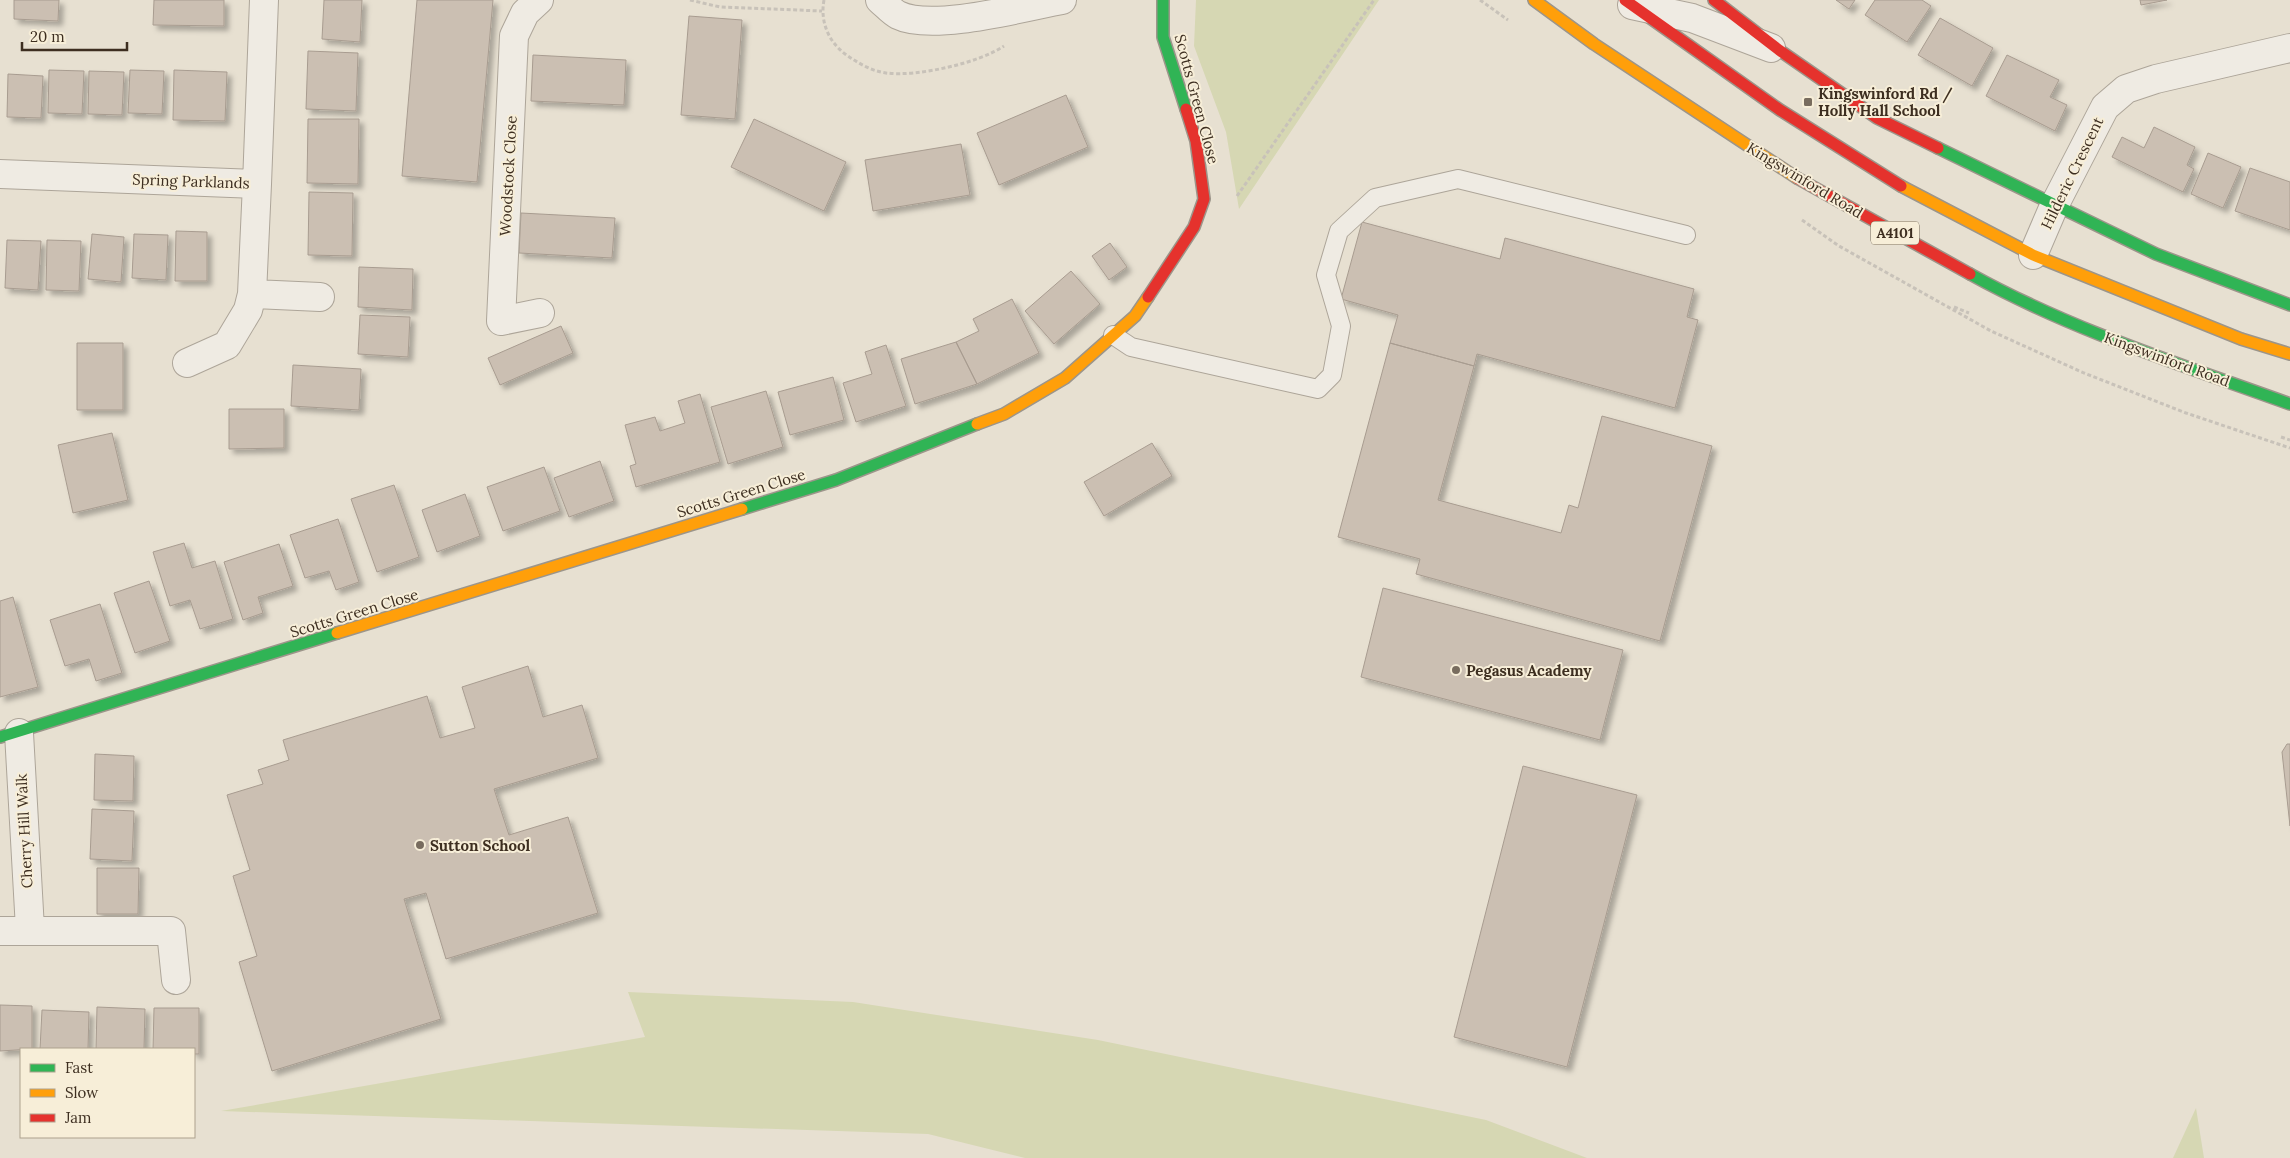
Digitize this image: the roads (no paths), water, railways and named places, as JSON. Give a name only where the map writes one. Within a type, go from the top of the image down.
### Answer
[{"type":"street","name":"Spring Parklands","points":[[0,174],[257,184],[264,0]]},
{"type":"street","name":"Woodstock Close","points":[[539,0],[525,13],[514,36],[501,321],[540,313]]},
{"type":"street","points":[[880,0],[898,15],[920,21],[963,18],[1062,0]]},
{"type":"street","name":"Scotts Green Close","points":[[9,735],[836,480],[1004,414],[1065,378],[1135,316],[1180,252],[1194,227],[1204,199],[1196,140],[1163,37],[1163,0]]},
{"type":"street","name":"Kingswinford Road","points":[[1534,0],[1602,49],[1799,179],[1998,290],[2107,338],[2290,404]]},
{"type":"street","points":[[1714,0],[1779,50],[1877,118],[2054,206],[2156,254],[2290,305]]},
{"type":"street","points":[[1629,3],[1692,18],[1779,50]]},
{"type":"street","points":[[1629,3],[1780,110],[1895,183],[2033,255],[2241,339],[2290,354]]},
{"type":"street","name":"Hilderic Crescent","points":[[2033,255],[2054,206],[2105,107],[2126,89],[2156,79],[2290,48]]},
{"type":"street","points":[[187,363],[227,345],[248,310],[252,294],[257,184]]},
{"type":"street","points":[[252,294],[320,297]]},
{"type":"street","name":"Cherry Hill Walk","points":[[9,735],[30,930]]},
{"type":"street","points":[[0,931],[172,931],[176,980]]},
{"type":"lane","points":[[1113,335],[1130,347],[1318,390],[1332,375],[1341,326],[1326,275],[1339,231],[1375,198],[1458,179],[1686,235]]},
{"type":"place","name":"Kingswinford Rd / Holly Hall School","points":[[1808,102]]},
{"type":"place","name":"Pegasus Academy","points":[[1456,670]]},
{"type":"place","name":"Sutton School","points":[[420,845]]}]
